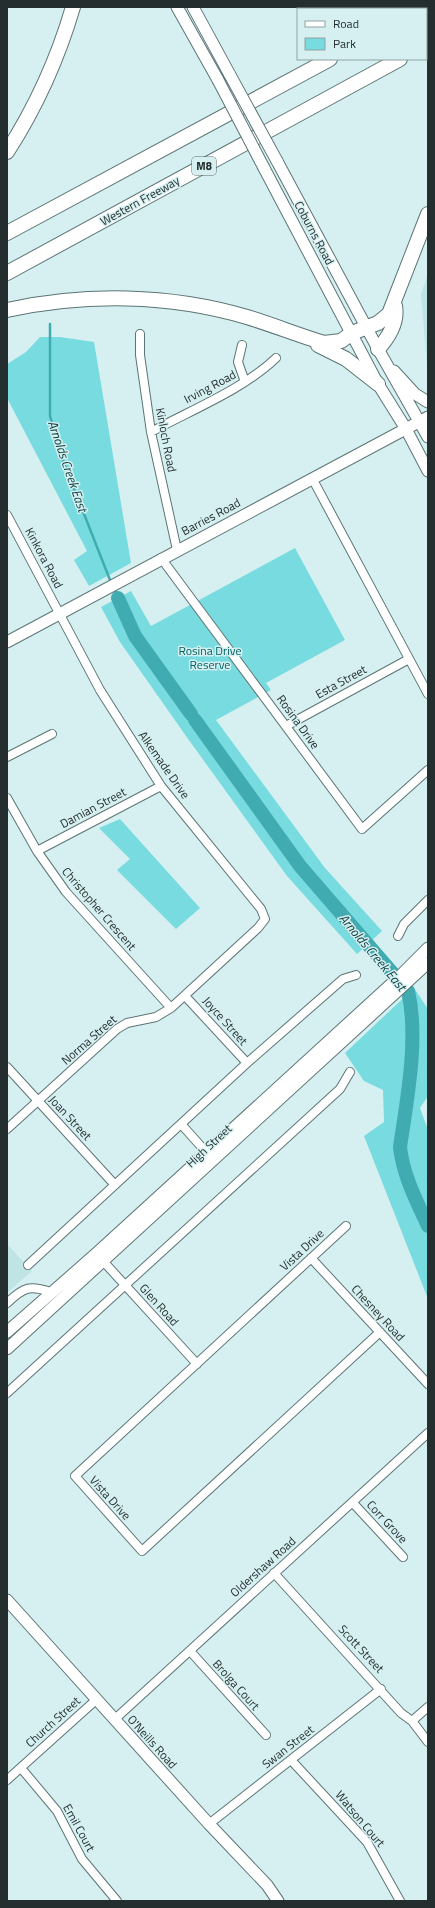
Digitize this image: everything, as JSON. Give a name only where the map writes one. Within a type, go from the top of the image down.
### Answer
[{"type":"highway","points":[[7,152],[41,93],[73,7]]},
{"type":"highway","points":[[7,233],[328,60]]},
{"type":"highway","name":"Western Freeway","points":[[7,273],[398,60]]},
{"type":"highway","points":[[7,310],[79,299],[143,299],[198,305],[226,311],[330,344],[341,341],[352,333],[366,328],[385,318],[394,303],[428,214]]},
{"type":"highway","points":[[378,349],[393,326],[397,314],[394,303]]},
{"type":"highway","points":[[302,336],[346,359],[378,384]]},
{"type":"main road","name":"Coburns Road","points":[[177,7],[218,80],[378,384],[406,429],[428,471]]},
{"type":"main road","name":"Coburns Road","points":[[193,7],[388,369],[424,420],[428,437]]},
{"type":"main road","points":[[388,369],[400,375],[415,394],[428,402]]},
{"type":"main road","name":"Barries Road","points":[[7,642],[96,596],[162,558],[312,478],[424,420]]},
{"type":"main road","name":"High Street","points":[[7,1349],[100,1257],[394,988],[428,948]]},
{"type":"main road","name":"High Street","points":[[403,979],[428,963]]},
{"type":"main road","name":"High Street","points":[[7,1332],[51,1292],[100,1257]]},
{"type":"main road","name":"O'Neills Road","points":[[7,1600],[267,1885],[278,1901]]},
{"type":"street","name":"Kinloch Road","points":[[140,334],[140,354],[151,432],[177,550]]},
{"type":"street","points":[[242,345],[238,362],[245,382]]},
{"type":"street","name":"Irving Road","points":[[151,432],[245,382],[264,370],[276,358]]},
{"type":"street","points":[[312,478],[428,694]]},
{"type":"street","name":"Kinkora Road","points":[[7,515],[60,614]]},
{"type":"street","name":"Rosina Drive","points":[[162,558],[362,829],[428,770]]},
{"type":"street","name":"Alkemade Drive","points":[[60,614],[100,690],[161,786],[261,909],[265,919]]},
{"type":"street","name":"Esta Street","points":[[286,726],[408,659]]},
{"type":"street","points":[[7,757],[52,734]]},
{"type":"street","name":"Damian Street","points":[[37,851],[161,786]]},
{"type":"street","name":"Christopher Crescent","points":[[8,802],[37,851],[66,892],[171,1008]]},
{"type":"street","points":[[398,936],[404,924],[428,900]]},
{"type":"street","name":"Norma Street","points":[[7,1129],[117,1029],[127,1023],[156,1017],[171,1008],[258,928],[265,919]]},
{"type":"street","points":[[28,1265],[246,1063],[343,980],[356,975]]},
{"type":"street","name":"Joyce Street","points":[[185,996],[246,1063]]},
{"type":"street","name":"Joan Street","points":[[7,1067],[115,1185]]},
{"type":"street","points":[[7,1394],[340,1089],[350,1072]]},
{"type":"street","name":"High Street","points":[[181,1124],[210,1155]]},
{"type":"street","name":"Vista Drive","points":[[346,1226],[75,1476],[142,1551],[380,1332]]},
{"type":"street","name":"Glen Road","points":[[100,1257],[197,1364]]},
{"type":"street","name":"Chesney Road","points":[[311,1258],[428,1384]]},
{"type":"street","points":[[7,1303],[25,1288],[37,1288],[51,1292]]},
{"type":"street","name":"Oldershaw Road","points":[[115,1719],[428,1433]]},
{"type":"street","name":"Corr Grove","points":[[353,1503],[403,1557]]},
{"type":"street","name":"Scott Street","points":[[274,1573],[381,1689],[401,1713],[412,1720],[428,1742]]},
{"type":"street","name":"Brolga Court","points":[[190,1651],[266,1734]]},
{"type":"street","name":"Swan Street","points":[[210,1824],[381,1689]]},
{"type":"street","name":"Church Street","points":[[7,1780],[97,1699]]},
{"type":"street","points":[[412,1720],[428,1707]]},
{"type":"street","name":"Watson Court","points":[[291,1760],[367,1842],[400,1901]]},
{"type":"street","name":"Emil Court","points":[[21,1768],[57,1811],[82,1859],[117,1901]]},
{"type":"shaded area","points":[[428,274],[428,377],[421,294]]},
{"type":"shaded area","points":[[7,1244],[32,1271],[7,1293]]},
{"type":"green space","points":[[40,337],[60,337],[94,342],[131,563],[89,586],[74,560],[87,551],[7,398],[7,364],[26,352]]},
{"type":"green space","name":"Rosina Drive Reserve","points":[[295,548],[345,640],[266,683],[271,690],[216,720],[325,868],[382,931],[357,954],[287,876],[120,642],[101,607],[131,591],[151,626]]},
{"type":"green space","points":[[120,819],[200,908],[176,929],[117,870],[130,859],[99,828]]},
{"type":"green space","points":[[414,988],[428,1009],[428,1096],[420,1108],[428,1130],[428,1299],[364,1136],[384,1122],[383,1090],[364,1081],[345,1053]]},
{"type":"waterway","name":"Arnolds Creek East","points":[[50,324],[50,416],[62,458],[110,580]]},
{"type":"waterway","name":"Arnolds Creek East","points":[[116,592],[118,598]]},
{"type":"waterway","name":"Arnolds Creek East","points":[[118,598],[135,636],[191,714]]},
{"type":"waterway","name":"Arnolds Creek East","points":[[195,720],[300,866],[408,991],[412,1028],[411,1069],[400,1147],[407,1177],[428,1226]]}]
